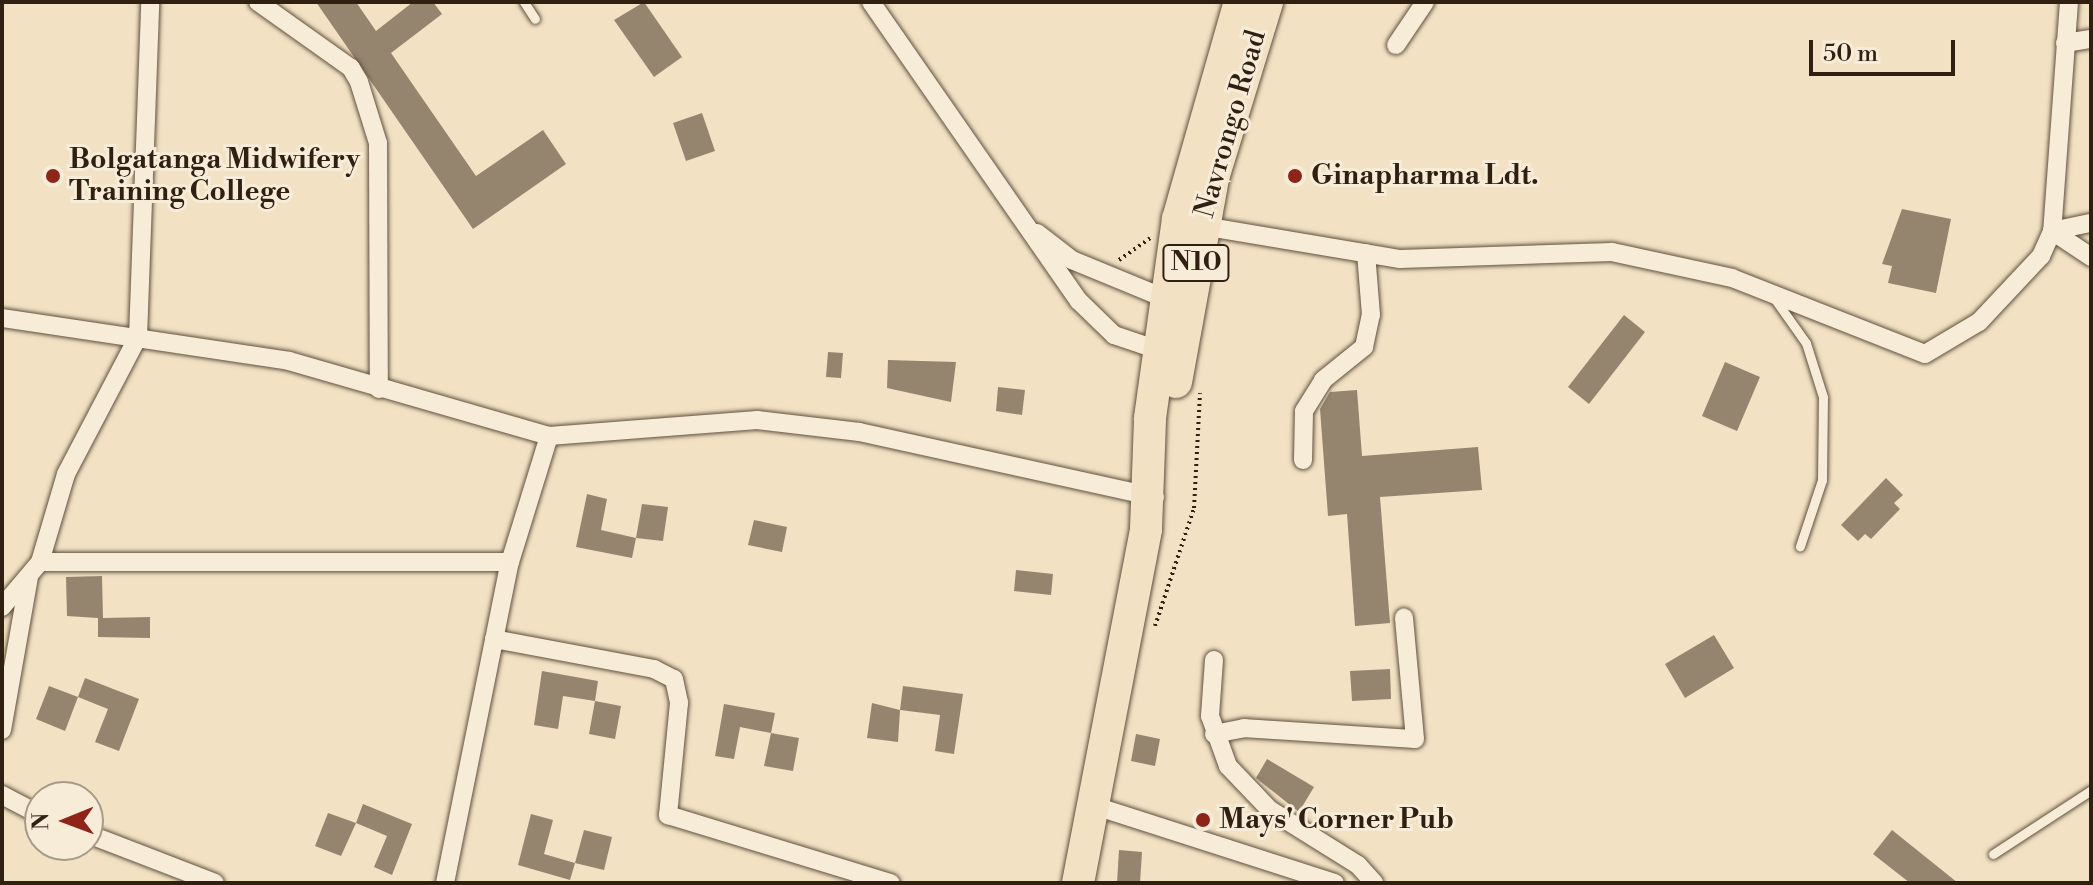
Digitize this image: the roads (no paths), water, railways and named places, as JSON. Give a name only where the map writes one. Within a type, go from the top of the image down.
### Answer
[{"type":"highway","name":"Navrongo Road","points":[[1092,805],[1146,529],[1196,147],[1240,2]]},
{"type":"highway","name":"Navrongo Road","points":[[1177,302],[1203,226],[1267,2]]},
{"type":"highway","name":"N10","points":[[1078,883],[1092,805]]},
{"type":"street","points":[[2,730],[35,568],[66,474],[138,337],[150,2]]},
{"type":"street","points":[[258,2],[351,68],[359,82],[378,143],[379,389]]},
{"type":"street","points":[[871,2],[1019,219],[1097,320],[1169,354]]},
{"type":"street","points":[[1396,45],[1425,2]]},
{"type":"street","points":[[1203,226],[1400,259],[1612,252],[1732,278],[1925,354],[1979,322],[2041,256],[2052,231],[2069,2]]},
{"type":"street","points":[[2065,43],[2091,39]]},
{"type":"street","points":[[1019,219],[1098,266],[1177,302]]},
{"type":"street","points":[[2052,231],[2091,223]]},
{"type":"street","points":[[2052,231],[2091,257]]},
{"type":"street","points":[[1303,460],[1304,411],[1323,380],[1364,347],[1371,315],[1366,253]]},
{"type":"street","points":[[2,318],[289,361],[549,436],[757,420],[859,432],[1150,495]]},
{"type":"street","points":[[445,883],[510,562],[549,436]]},
{"type":"street","points":[[2,607],[35,568],[510,562]]},
{"type":"street","points":[[1214,734],[1244,728],[1415,739],[1404,617]]},
{"type":"street","points":[[494,639],[654,669],[674,679],[679,703],[668,815],[891,883]]},
{"type":"street","points":[[1214,660],[1214,734],[1228,766],[1270,810],[1358,865],[1374,883]]},
{"type":"street","points":[[2,795],[24,807]]},
{"type":"street","points":[[1092,805],[1335,883]]},
{"type":"street","points":[[104,840],[215,883]]},
{"type":"lane","points":[[524,2],[535,19]]},
{"type":"lane","points":[[1773,295],[1806,343],[1823,397],[1822,480],[1800,546]]},
{"type":"lane","points":[[1993,854],[2091,790]]},
{"type":"place","name":"Bolgatanga Midwifery Training College","points":[[53,176]]},
{"type":"place","name":"Ginapharma Ldt.","points":[[1295,176]]},
{"type":"place","name":"Mays' Corner Pub","points":[[1203,820]]}]
